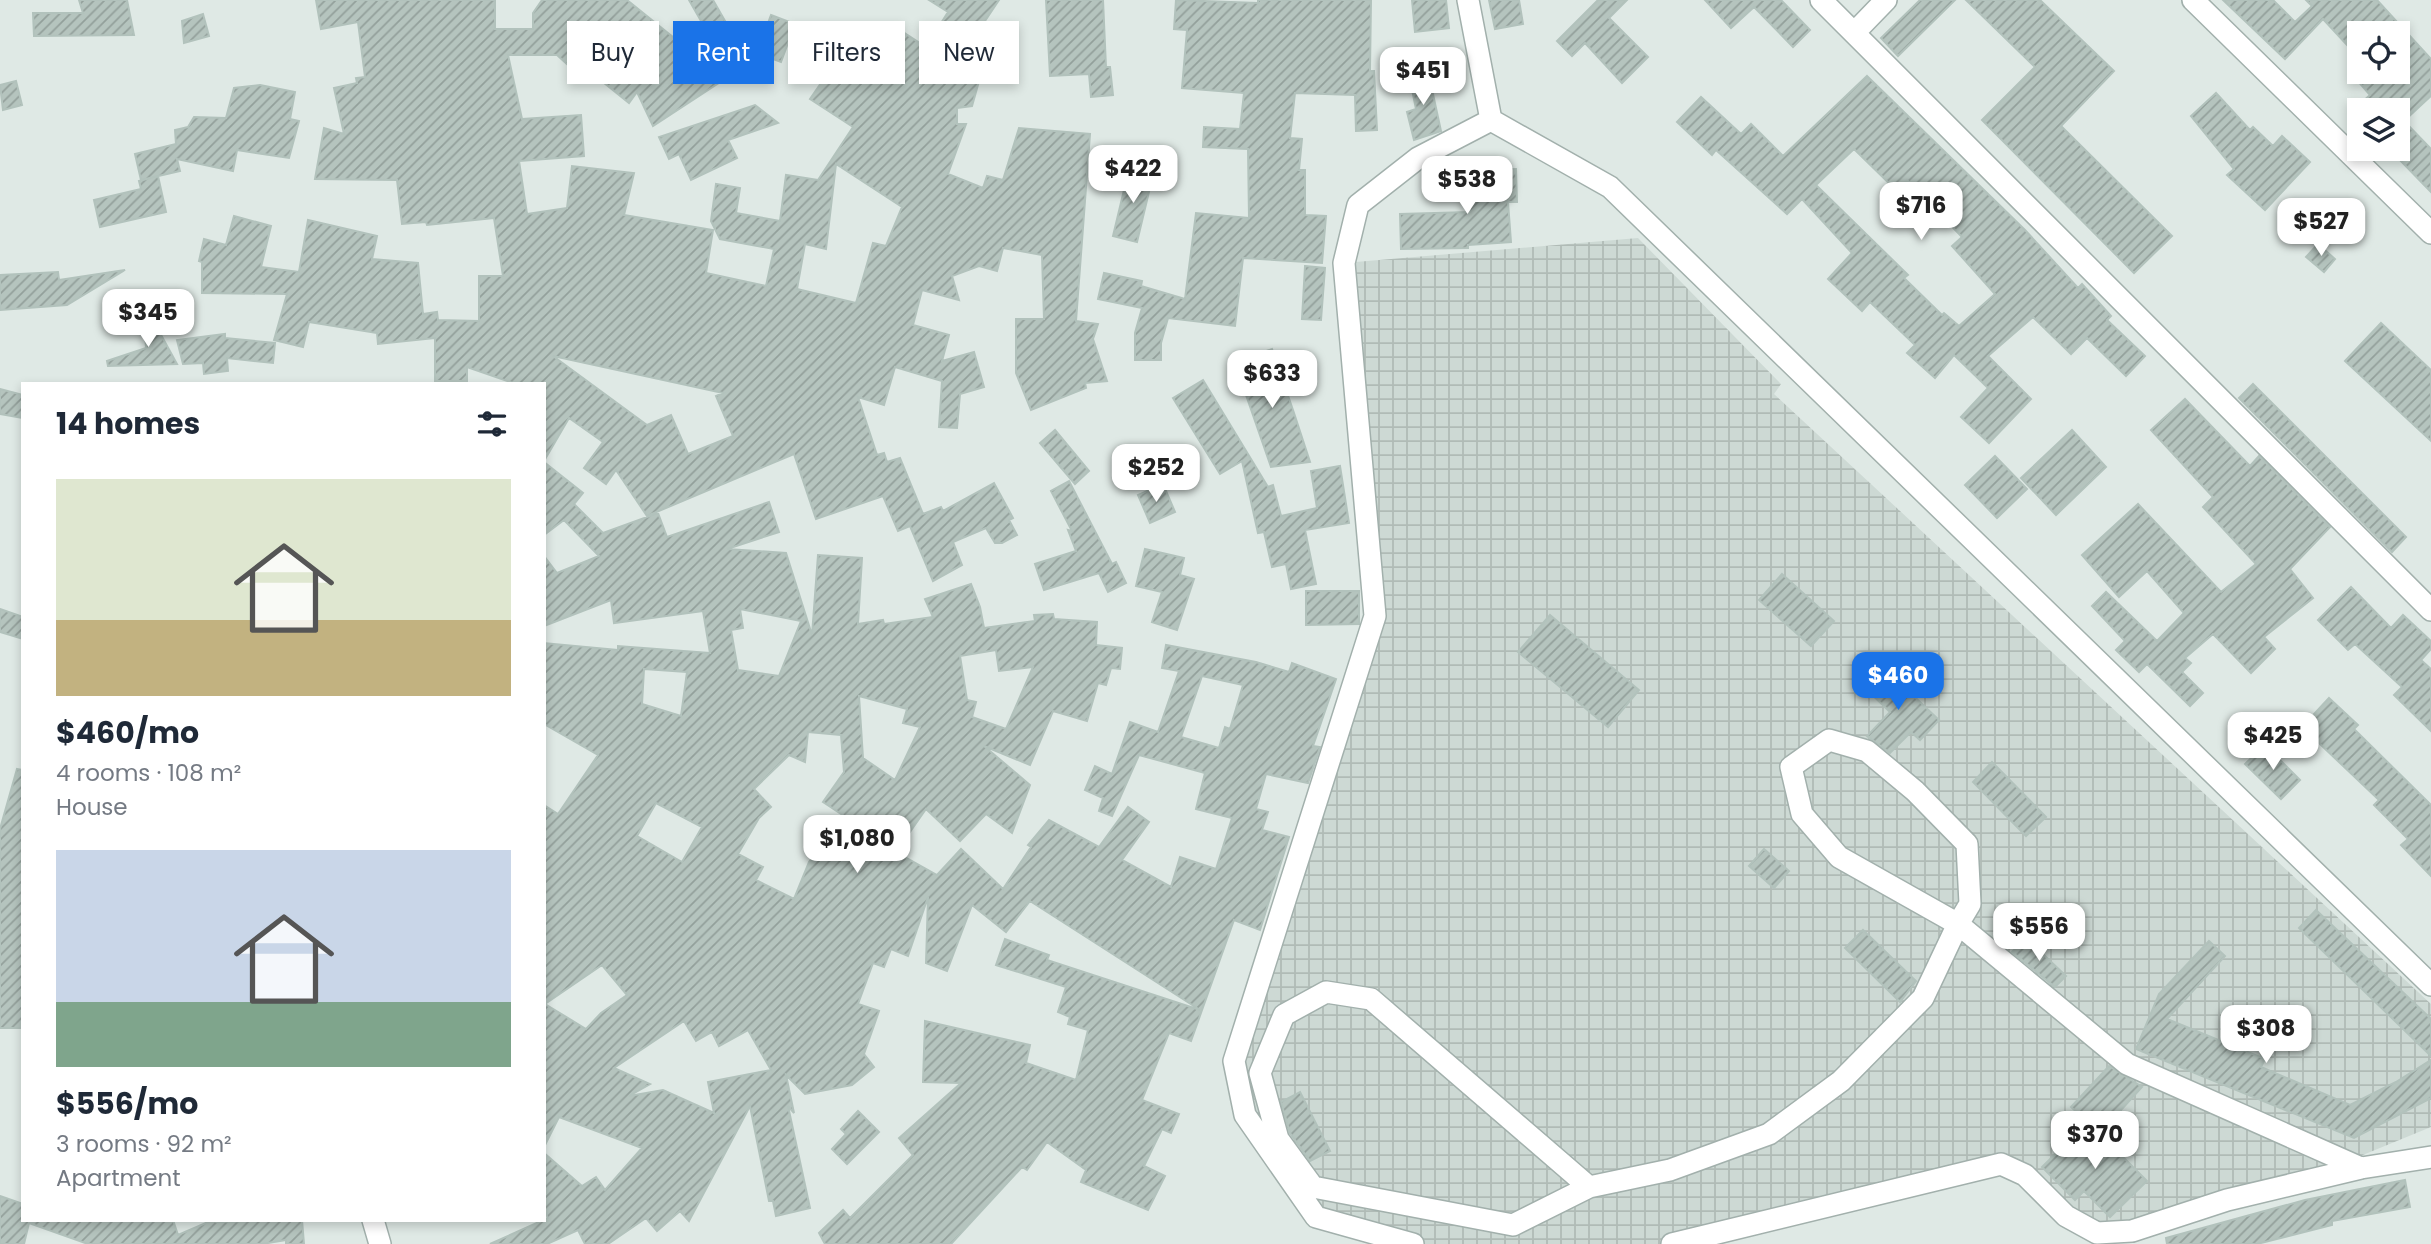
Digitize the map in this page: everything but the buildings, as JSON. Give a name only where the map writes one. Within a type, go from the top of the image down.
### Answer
[{"type":"street","points":[[1468,0],[1491,120],[1610,187],[2431,985]]},
{"type":"street","points":[[1821,0],[2431,610]]},
{"type":"street","points":[[1854,33],[1886,0]]},
{"type":"street","points":[[2193,0],[2431,233]]},
{"type":"street","points":[[1413,1244],[1316,1217],[1245,1115],[1234,1061],[1375,615],[1344,263],[1358,205],[1418,159],[1491,120]]},
{"type":"street","points":[[1589,1187],[1371,999],[1326,992],[1284,1015],[1260,1073],[1278,1139],[1313,1187],[1513,1225],[1589,1187],[1670,1170],[1769,1134],[1841,1081],[1923,998],[1958,925],[1970,904],[1967,844],[1914,791],[1867,751],[1829,740],[1791,767],[1801,814],[1839,857],[1958,925],[2127,1064],[2361,1168]]},
{"type":"street","points":[[1672,1244],[2001,1164],[2025,1175],[2066,1216],[2098,1233],[2132,1231],[2227,1200],[2361,1168],[2431,1157]]},
{"type":"street","points":[[374,1222],[380,1244]]},
{"type":"shaded area","points":[[1638,238],[1781,384],[1774,394],[2431,1004],[2431,1127],[2358,1157],[2097,1233],[2001,1164],[1672,1244],[1413,1244],[1316,1217],[1245,1115],[1234,1061],[1375,616],[1344,263]]}]
